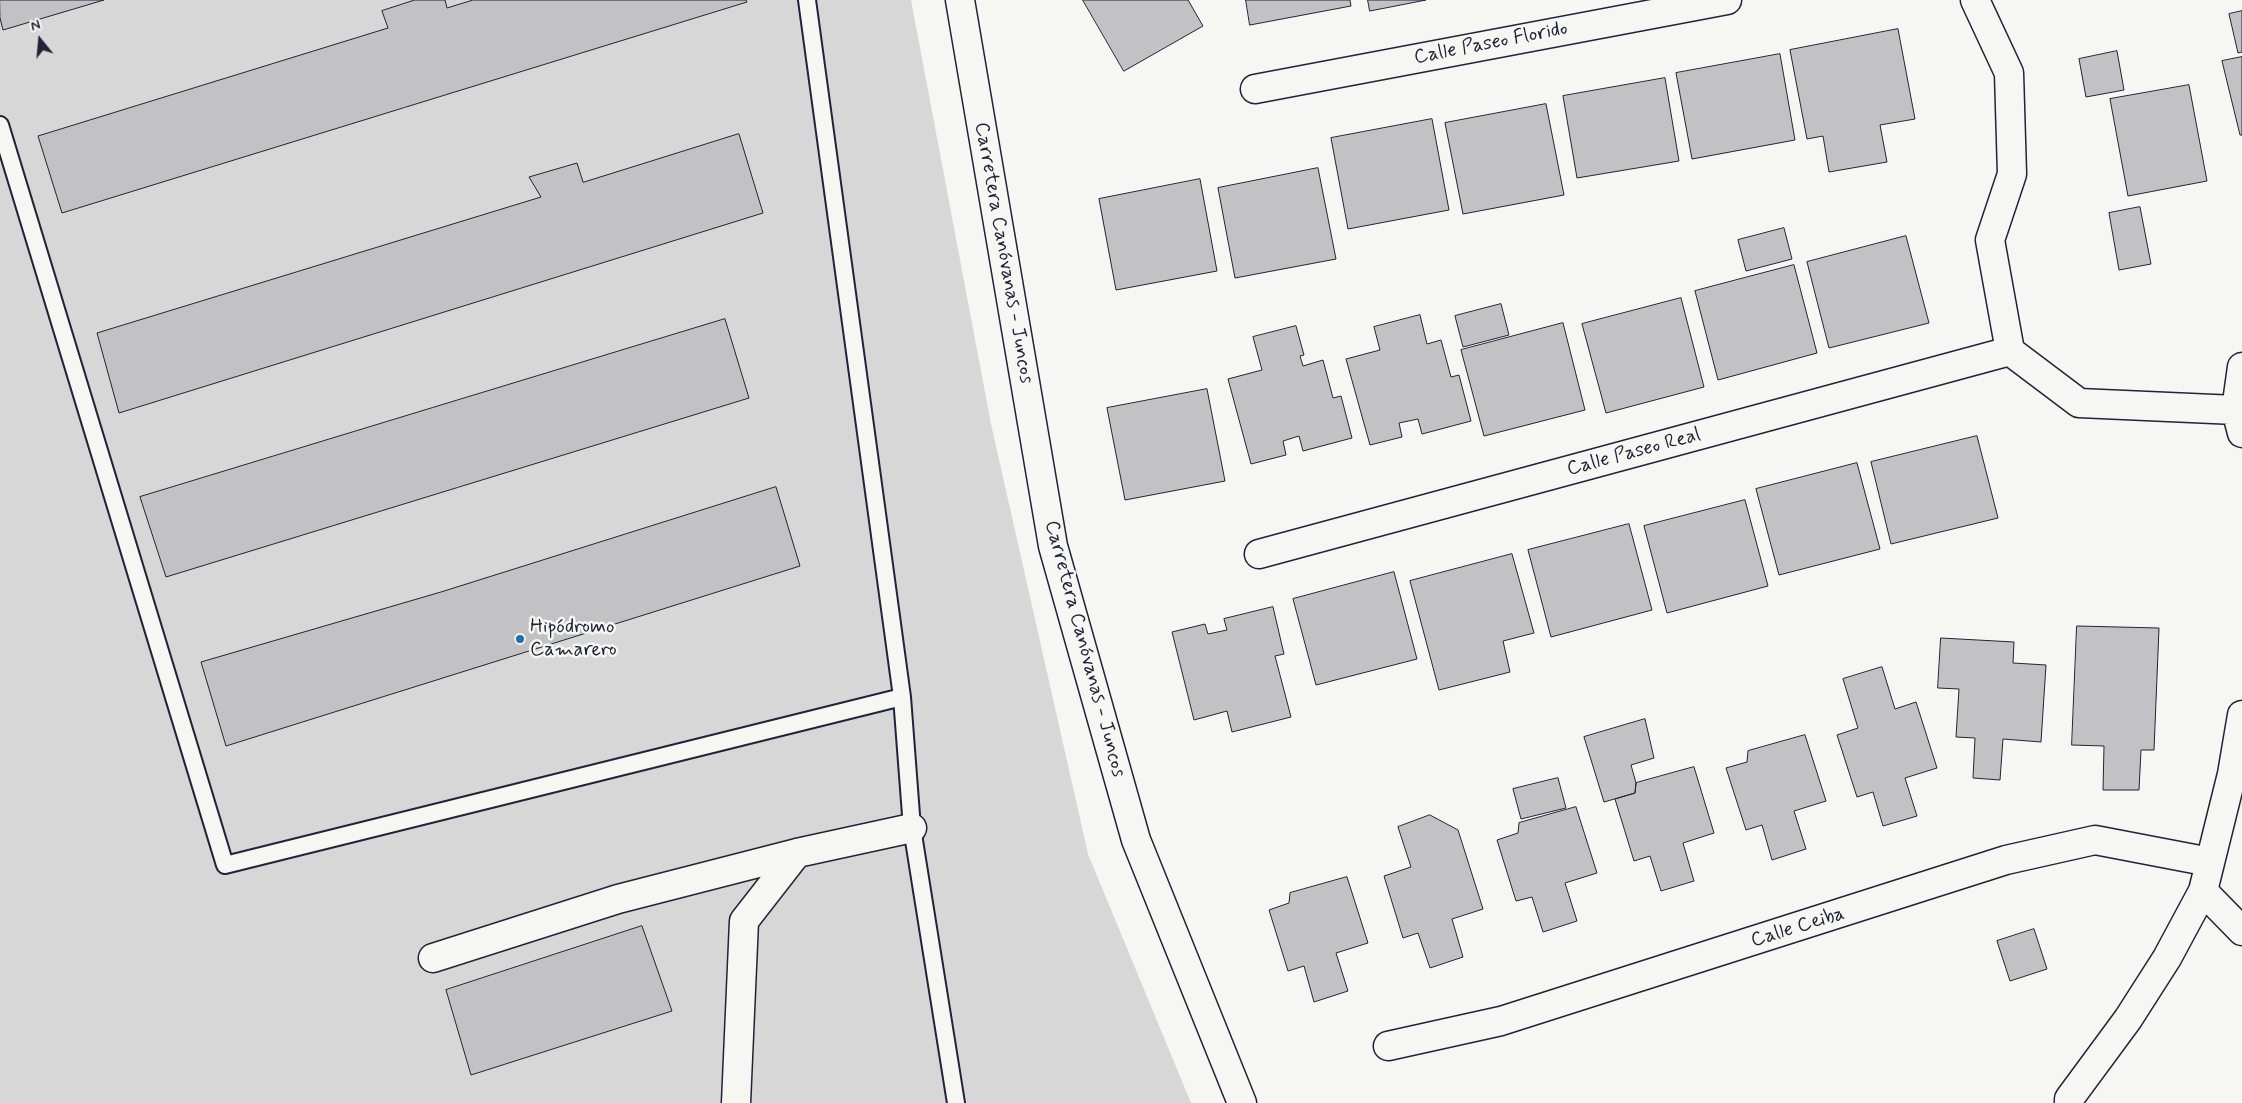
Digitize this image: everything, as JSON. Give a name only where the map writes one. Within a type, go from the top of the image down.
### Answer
[{"type":"street","name":"Carretera Canóvanas - Juncos","points":[[960,0],[1053,546],[1136,840],[1242,1103]]},
{"type":"street","name":"Calle Paseo Florido","points":[[1254,89],[1727,0]]},
{"type":"street","points":[[1975,0],[2009,73],[2012,174],[1990,240],[2010,351],[2079,403],[2239,421],[2242,367]]},
{"type":"street","name":"Calle Paseo Real","points":[[1259,554],[2010,351]]},
{"type":"street","points":[[2064,1102],[2128,1019],[2167,958],[2203,892],[2232,774],[2242,715]]},
{"type":"street","points":[[433,958],[618,899],[797,853],[912,828]]},
{"type":"street","name":"Calle Ceiba","points":[[1388,1046],[1501,1021],[2006,860],[2095,840],[2210,862]]},
{"type":"street","points":[[736,1103],[744,921],[797,853]]},
{"type":"street","points":[[2203,892],[2242,931]]},
{"type":"lane","points":[[807,0],[902,697],[912,828],[956,1103]]},
{"type":"lane","points":[[0,125],[225,865],[902,697]]},
{"type":"shaded area","name":"Hipódromo Camarero","points":[[0,0],[911,0],[991,424],[1088,854],[1191,1103],[0,1103]]},
{"type":"building","points":[[0,0],[104,0],[3,30],[0,18]]},
{"type":"building","points":[[415,0],[445,0],[447,8],[473,0],[746,0],[747,2],[62,213],[38,136],[388,28],[382,11]]},
{"type":"building","points":[[1083,0],[1188,0],[1203,26],[1124,71]]},
{"type":"building","points":[[1246,0],[1350,0],[1351,6],[1250,25]]},
{"type":"building","points":[[1368,0],[1426,0],[1370,11]]},
{"type":"building","points":[[2242,11],[2242,52],[2238,53],[2229,14]]},
{"type":"building","points":[[1898,29],[1915,119],[1880,125],[1887,162],[1829,172],[1823,136],[1807,139],[1790,50]]},
{"type":"building","points":[[2117,51],[2124,90],[2086,97],[2079,59]]},
{"type":"building","points":[[1780,54],[1795,140],[1692,159],[1676,73]]},
{"type":"building","points":[[2242,57],[2242,135],[2240,135],[2222,61]]},
{"type":"building","points":[[1665,78],[1679,161],[1577,178],[1563,96]]},
{"type":"building","points":[[2189,85],[2207,181],[2128,196],[2110,99]]},
{"type":"building","points":[[1546,104],[1564,195],[1463,214],[1445,123]]},
{"type":"building","points":[[1432,119],[1449,210],[1348,229],[1331,138]]},
{"type":"building","points":[[739,134],[763,213],[119,413],[97,333],[541,197],[529,177],[577,163],[583,182]]},
{"type":"building","points":[[1318,168],[1336,259],[1235,278],[1218,188]]},
{"type":"building","points":[[1200,179],[1217,271],[1116,290],[1099,199]]},
{"type":"building","points":[[2140,207],[2151,264],[2119,270],[2109,213]]},
{"type":"building","points":[[1784,228],[1792,259],[1746,271],[1738,240]]},
{"type":"building","points":[[1906,236],[1929,323],[1829,348],[1807,262]]},
{"type":"building","points":[[1794,265],[1817,353],[1718,380],[1695,291]]},
{"type":"building","points":[[1681,298],[1704,387],[1606,413],[1582,324]]},
{"type":"building","points":[[1501,304],[1509,335],[1463,347],[1455,316]]},
{"type":"building","points":[[1420,315],[1427,344],[1441,340],[1451,377],[1459,375],[1471,421],[1422,434],[1418,419],[1399,423],[1402,437],[1370,445],[1346,359],[1380,350],[1374,327]]},
{"type":"building","points":[[725,319],[749,398],[166,577],[140,497]]},
{"type":"building","points":[[1563,323],[1585,410],[1484,436],[1461,350]]},
{"type":"building","points":[[1296,326],[1304,355],[1300,356],[1303,366],[1323,360],[1333,398],[1341,396],[1352,438],[1303,451],[1299,436],[1283,441],[1286,455],[1251,464],[1228,379],[1262,370],[1253,337]]},
{"type":"building","points":[[1207,389],[1225,481],[1125,500],[1107,408]]},
{"type":"building","points":[[1977,436],[1998,518],[1891,544],[1871,462]]},
{"type":"building","points":[[1857,463],[1880,549],[1779,575],[1756,489]]},
{"type":"building","points":[[776,487],[800,566],[226,746],[201,662],[441,592]]},
{"type":"building","points":[[1745,500],[1768,586],[1667,613],[1644,526]]},
{"type":"building","points":[[1629,524],[1652,610],[1551,637],[1528,550]]},
{"type":"building","points":[[1512,554],[1534,633],[1503,641],[1510,672],[1439,690],[1410,581]]},
{"type":"building","points":[[1394,572],[1417,659],[1316,685],[1293,599]]},
{"type":"building","points":[[1273,607],[1284,654],[1275,656],[1291,717],[1232,732],[1227,711],[1194,720],[1172,632],[1205,624],[1208,634],[1227,630],[1224,619]]},
{"type":"building","points":[[2077,626],[2159,628],[2154,750],[2141,750],[2139,790],[2103,790],[2104,746],[2072,745]]},
{"type":"building","points":[[1941,638],[2014,642],[2013,663],[2046,665],[2041,742],[2003,739],[2000,780],[1973,778],[1975,738],[1956,737],[1959,689],[1938,688]]},
{"type":"building","points":[[1882,667],[1895,709],[1916,702],[1937,768],[1905,778],[1917,816],[1883,826],[1873,792],[1857,797],[1837,735],[1858,728],[1843,679]]},
{"type":"building","points":[[1645,719],[1654,758],[1631,765],[1636,783],[1635,793],[1604,802],[1584,737]]},
{"type":"building","points":[[1805,735],[1826,801],[1794,811],[1806,849],[1772,860],[1762,825],[1746,830],[1726,768],[1747,762],[1748,751]]},
{"type":"building","points":[[1694,767],[1714,833],[1683,843],[1694,881],[1661,891],[1650,856],[1634,861],[1615,799],[1635,793],[1636,783]]},
{"type":"building","points":[[1558,778],[1566,808],[1521,819],[1513,789]]},
{"type":"building","points":[[1576,807],[1597,873],[1565,883],[1577,921],[1543,932],[1532,897],[1516,901],[1497,840],[1518,833],[1519,823]]},
{"type":"building","points":[[1430,815],[1458,830],[1483,909],[1452,919],[1463,957],[1430,968],[1418,933],[1403,938],[1384,876],[1411,867],[1398,827]]},
{"type":"building","points":[[1347,877],[1368,943],[1336,953],[1348,991],[1314,1002],[1304,966],[1288,971],[1269,910],[1289,903],[1290,893]]},
{"type":"building","points":[[642,926],[672,1011],[471,1075],[446,990]]},
{"type":"building","points":[[2034,929],[2047,969],[2010,981],[1997,941]]},
{"type":"place","name":"Hipódromo Camarero","points":[[520,639]]}]
